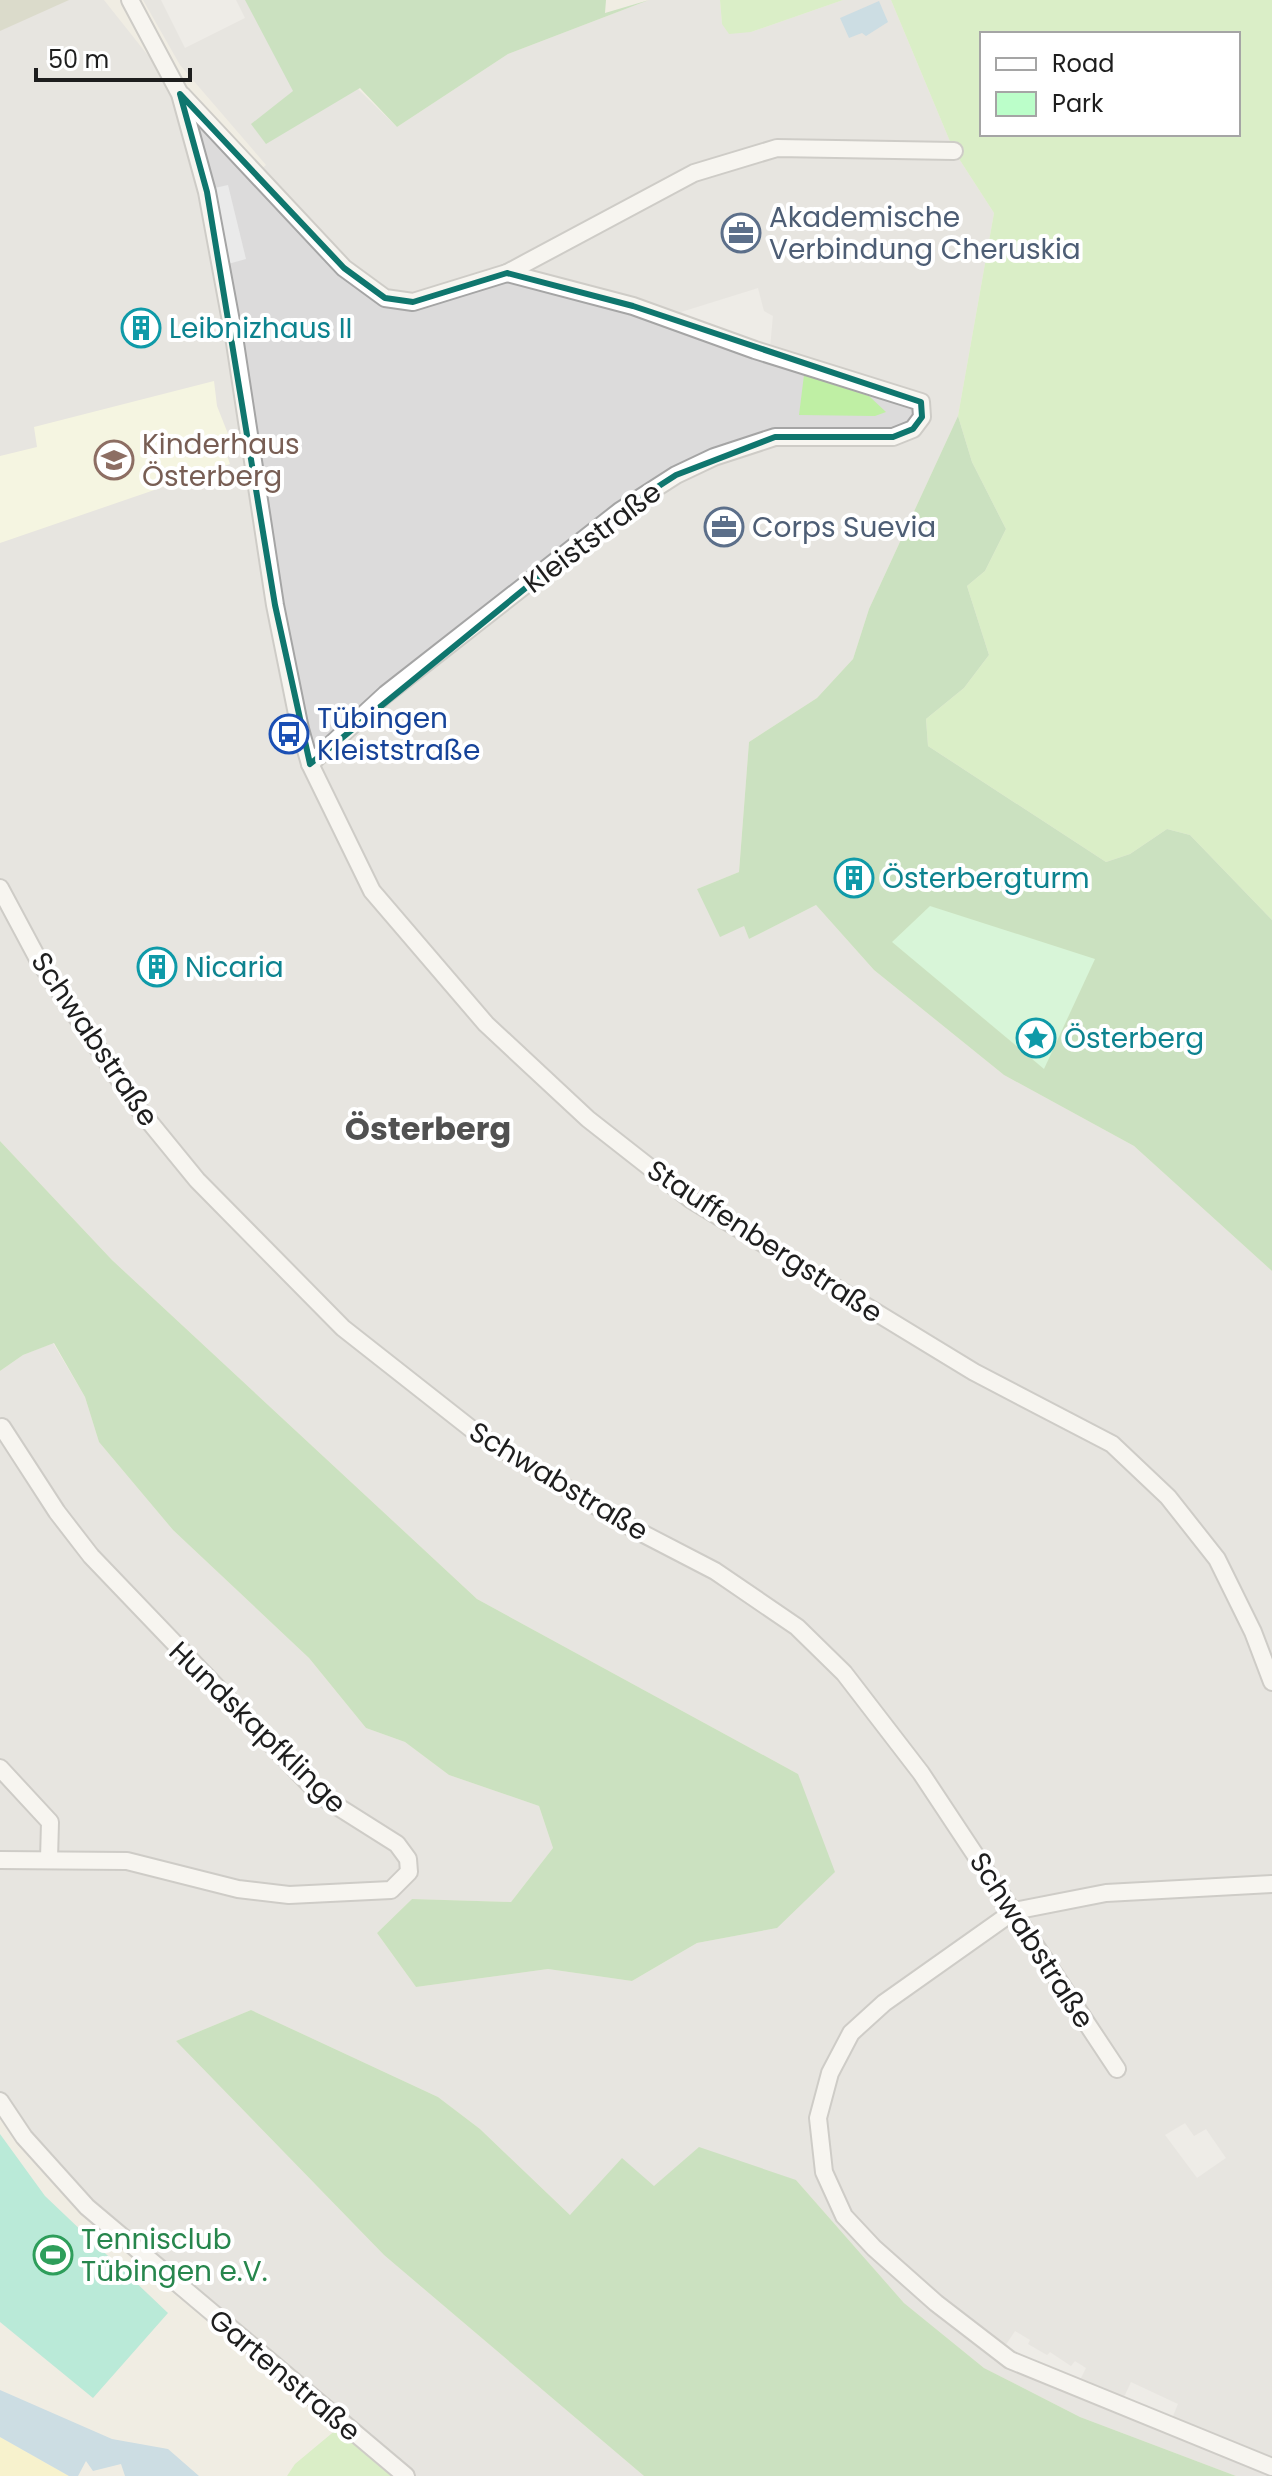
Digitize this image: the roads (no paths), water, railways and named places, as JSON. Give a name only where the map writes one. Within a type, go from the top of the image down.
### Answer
[{"type":"street","name":"Stauffenbergstraße","points":[[130,0],[180,94],[207,192],[235,343],[275,605],[310,764],[372,891],[486,1024],[588,1119],[690,1199],[974,1372],[1112,1444],[1168,1497],[1217,1559],[1253,1632],[1272,1682]]},
{"type":"street","points":[[180,94],[344,268],[385,298],[413,302],[507,273],[694,173],[777,148],[954,151]]},
{"type":"street","name":"Kleiststraße","points":[[310,764],[386,694],[620,511],[676,475],[714,457],[775,437],[893,437],[913,429],[922,417],[921,402],[755,350],[633,306],[507,273]]},
{"type":"street","name":"Schwabstraße","points":[[0,888],[39,961],[139,1109],[197,1180],[343,1328],[479,1435],[634,1529],[715,1571],[797,1627],[873,1708],[1014,1911],[1117,2069]]},
{"type":"street","name":"Hundskapfklinge","points":[[0,1860],[127,1861],[238,1889],[289,1895],[391,1890],[406,1879],[409,1872],[408,1859],[397,1844],[321,1796],[91,1556],[48,1500],[2,1427]]},
{"type":"street","points":[[0,1768],[50,1822],[49,1859]]},
{"type":"street","points":[[1272,1884],[1106,1893],[1072,1897],[1014,1911],[884,2003],[851,2033],[823,2093],[818,2118],[824,2172],[844,2216],[874,2248],[936,2303],[1010,2360],[1272,2467]]},
{"type":"street","name":"Gartenstraße","points":[[0,2101],[24,2137],[87,2207],[406,2476]]},
{"type":"water","points":[[879,1],[888,22],[866,36],[862,33],[849,38],[840,18]]},
{"type":"water","points":[[0,2390],[112,2439],[168,2449],[199,2476],[125,2476],[121,2464],[93,2471],[86,2461],[78,2476],[69,2476],[0,2437]]},
{"type":"place","name":"Akademische Verbindung Cheruskia","points":[[741,233]]},
{"type":"place","name":"Leibnizhaus II","points":[[141,328]]},
{"type":"place","name":"Kinderhaus Österberg","points":[[114,460]]},
{"type":"place","name":"Corps Suevia","points":[[724,527]]},
{"type":"place","name":"Tübingen Kleiststraße","points":[[289,734]]},
{"type":"place","name":"Österbergturm","points":[[854,878]]},
{"type":"place","name":"Nicaria","points":[[157,967]]},
{"type":"place","name":"Österberg","points":[[1036,1038]]},
{"type":"place","name":"Tennisclub Tübingen e.V.","points":[[53,2255]]},
{"type":"district","name":"Österberg","points":[[428,1129]]}]
